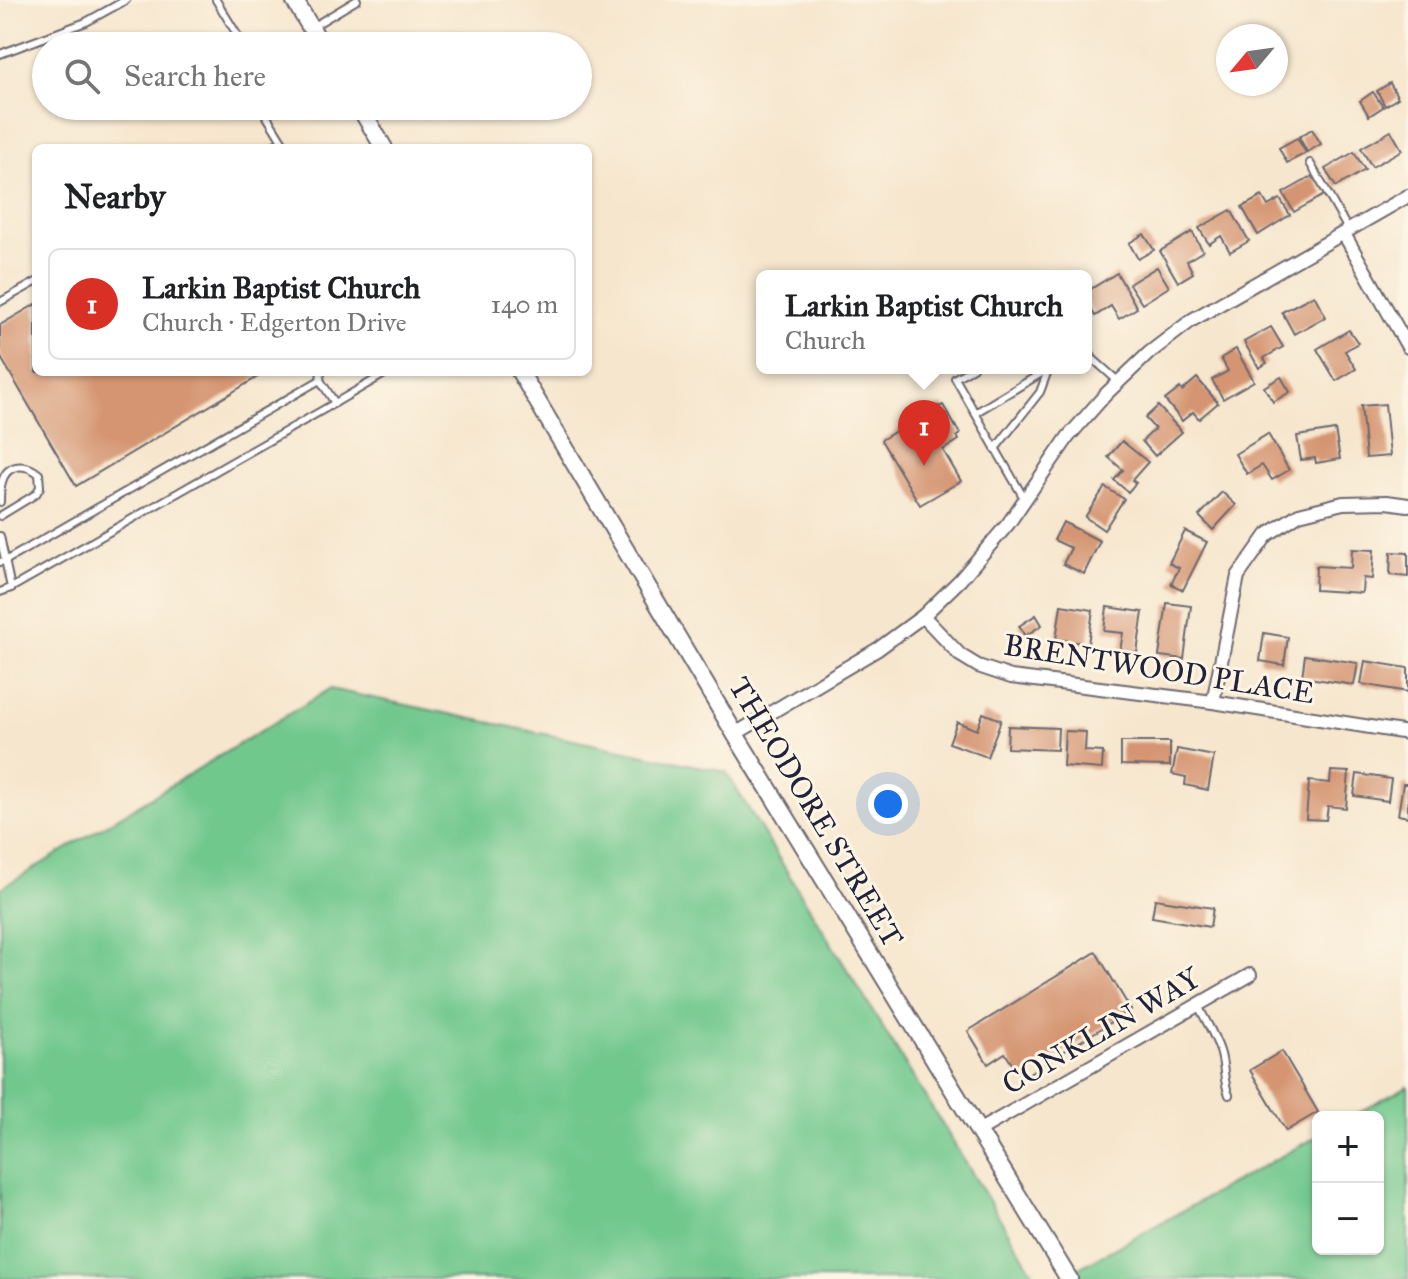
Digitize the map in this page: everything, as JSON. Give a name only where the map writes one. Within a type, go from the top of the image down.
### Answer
[{"type":"street","points":[[294,0],[313,32]]},
{"type":"street","points":[[367,120],[382,144]]},
{"type":"street","points":[[735,734],[878,649],[923,616],[960,580],[1008,524],[1068,437],[1149,353],[1192,320],[1408,196]]},
{"type":"street","points":[[1346,232],[1408,347]]},
{"type":"street","name":"THEODORE STREET","points":[[522,376],[735,734],[1069,1279]]},
{"type":"street","points":[[1213,702],[1238,576],[1267,535],[1299,514],[1343,503],[1408,505]]},
{"type":"street","name":"BRENTWOOD PLACE","points":[[923,616],[960,655],[978,666],[1011,677],[1213,702],[1408,733]]},
{"type":"street","name":"CONKLIN WAY","points":[[978,1131],[1250,975]]},
{"type":"lane","points":[[108,0],[112,8]]},
{"type":"lane","points":[[59,32],[86,22],[126,0]]},
{"type":"lane","points":[[216,0],[235,32]]},
{"type":"lane","points":[[311,28],[344,4],[357,0]]},
{"type":"lane","points":[[0,54],[32,42]]},
{"type":"lane","points":[[269,120],[284,144]]},
{"type":"lane","points":[[276,144],[282,141]]},
{"type":"lane","points":[[1310,163],[1346,232]]},
{"type":"lane","points":[[0,302],[32,284]]},
{"type":"lane","points":[[1092,357],[1119,382]]},
{"type":"lane","points":[[962,374],[955,378],[1025,500]]},
{"type":"lane","points":[[975,413],[1040,374]]},
{"type":"lane","points":[[995,449],[1040,392],[1048,374]]},
{"type":"lane","points":[[3,562],[321,376],[335,403]]},
{"type":"lane","points":[[0,592],[381,376]]},
{"type":"lane","points":[[0,502],[1,483],[12,467],[31,467],[39,474],[40,487],[36,494],[0,516]]},
{"type":"lane","points":[[0,536],[3,562],[11,588]]},
{"type":"lane","points":[[1198,1005],[1219,1049],[1225,1069],[1224,1085],[1229,1095]]},
{"type":"green space","points":[[330,689],[726,772],[1037,1279],[0,1279],[0,889]]},
{"type":"green space","points":[[1408,1086],[1408,1279],[1083,1279],[1077,1269],[1312,1139],[1312,1255],[1384,1255],[1384,1111],[1362,1111]]},
{"type":"building","points":[[1390,83],[1398,98],[1385,106],[1377,91]]},
{"type":"building","points":[[1373,92],[1383,107],[1369,116],[1360,101]]},
{"type":"building","points":[[1312,129],[1321,144],[1307,152],[1299,137]]},
{"type":"building","points":[[1391,131],[1402,150],[1372,167],[1361,148]]},
{"type":"building","points":[[1297,138],[1306,153],[1287,163],[1279,148]]},
{"type":"building","points":[[1354,152],[1365,170],[1336,187],[1325,169]]},
{"type":"building","points":[[1313,176],[1324,195],[1294,212],[1283,193]]},
{"type":"building","points":[[1262,196],[1268,206],[1280,199],[1290,215],[1258,235],[1242,207]]},
{"type":"building","points":[[1231,210],[1249,241],[1230,252],[1221,236],[1209,244],[1199,228]]},
{"type":"building","points":[[1192,232],[1203,251],[1187,261],[1193,273],[1178,282],[1160,251]]},
{"type":"building","points":[[1144,234],[1154,250],[1138,259],[1129,243]]},
{"type":"building","points":[[1157,267],[1169,287],[1142,304],[1129,284]]},
{"type":"building","points":[[1117,273],[1137,308],[1119,319],[1111,306],[1095,316],[1092,311],[1092,288]]},
{"type":"building","points":[[1314,295],[1326,317],[1294,334],[1282,312]]},
{"type":"building","points":[[32,306],[32,376],[259,376],[76,486],[0,356],[0,325]]},
{"type":"building","points":[[1271,327],[1283,347],[1264,358],[1267,363],[1259,368],[1244,342]]},
{"type":"building","points":[[1349,330],[1358,343],[1345,351],[1356,369],[1336,381],[1317,349]]},
{"type":"building","points":[[1236,349],[1254,381],[1223,399],[1212,380],[1228,371],[1221,358]]},
{"type":"building","points":[[1281,377],[1290,392],[1273,402],[1264,387]]},
{"type":"building","points":[[1197,378],[1218,403],[1199,419],[1193,412],[1182,421],[1165,400]]},
{"type":"building","points":[[1385,404],[1390,456],[1366,458],[1361,406]]},
{"type":"building","points":[[943,405],[960,434],[957,436],[959,440],[943,450],[961,481],[920,505],[881,440]]},
{"type":"building","points":[[1158,406],[1182,432],[1155,456],[1142,441],[1155,429],[1145,418]]},
{"type":"building","points":[[1335,430],[1340,459],[1316,463],[1315,458],[1301,460],[1297,436]]},
{"type":"building","points":[[1268,434],[1289,470],[1272,480],[1262,465],[1247,474],[1235,454]]},
{"type":"building","points":[[1122,441],[1148,462],[1132,480],[1136,483],[1128,492],[1114,480],[1123,470],[1108,457]]},
{"type":"building","points":[[1105,487],[1124,499],[1104,530],[1085,517]]},
{"type":"building","points":[[1222,492],[1236,505],[1213,530],[1199,516]]},
{"type":"building","points":[[1063,522],[1100,541],[1084,574],[1063,564],[1071,548],[1054,540]]},
{"type":"building","points":[[1185,531],[1207,542],[1183,590],[1171,584],[1179,568],[1169,563]]},
{"type":"building","points":[[1352,549],[1374,550],[1372,579],[1363,578],[1362,593],[1315,590],[1316,566],[1351,568]]},
{"type":"building","points":[[1391,552],[1408,553],[1408,577],[1390,575]]},
{"type":"building","points":[[1167,603],[1191,606],[1184,659],[1159,656]]},
{"type":"building","points":[[1061,605],[1093,610],[1088,644],[1056,639]]},
{"type":"building","points":[[1107,607],[1143,612],[1137,653],[1120,651],[1123,633],[1104,631]]},
{"type":"building","points":[[1036,615],[1042,625],[1025,636],[1019,626]]},
{"type":"building","points":[[1264,633],[1288,637],[1284,665],[1260,661]]},
{"type":"building","points":[[1305,655],[1358,663],[1354,685],[1302,677]]},
{"type":"building","points":[[1365,661],[1408,668],[1408,692],[1361,684]]},
{"type":"building","points":[[983,713],[1001,720],[987,757],[949,743],[957,722],[977,730]]},
{"type":"building","points":[[1008,726],[1058,728],[1057,750],[1007,748]]},
{"type":"building","points":[[1065,731],[1086,732],[1085,751],[1103,752],[1102,769],[1063,766]]},
{"type":"building","points":[[1121,742],[1170,742],[1170,766],[1121,765]]},
{"type":"building","points":[[1177,749],[1214,756],[1208,790],[1185,785],[1186,777],[1172,774]]},
{"type":"building","points":[[1331,771],[1349,772],[1346,808],[1328,806],[1326,820],[1306,819],[1309,781],[1330,783]]},
{"type":"building","points":[[1357,774],[1391,779],[1388,801],[1354,796]]},
{"type":"building","points":[[1403,784],[1408,784],[1408,817],[1398,815]]},
{"type":"building","points":[[1155,899],[1213,908],[1210,927],[1152,917]]},
{"type":"building","points":[[1096,952],[1131,1010],[1021,1078],[1005,1053],[988,1064],[968,1031]]},
{"type":"building","points":[[1282,1051],[1317,1111],[1312,1111],[1312,1116],[1286,1131],[1250,1070]]},
{"type":"place","name":"Larkin Baptist Church","points":[[924,466]]}]
